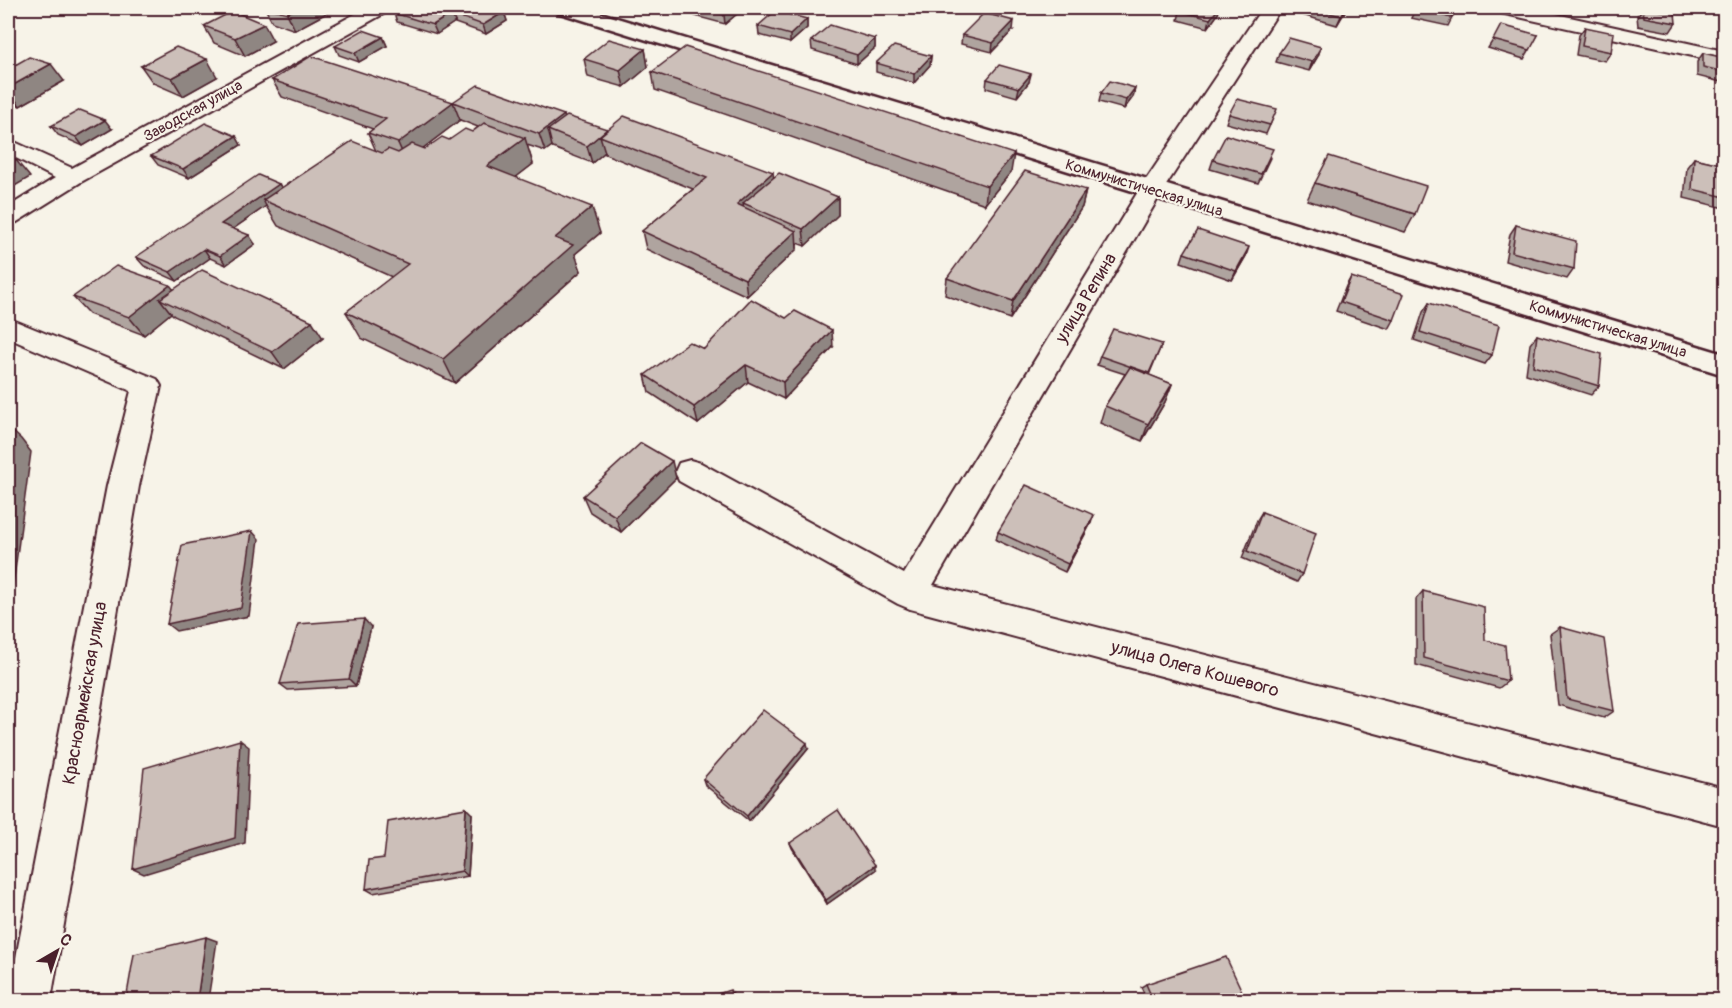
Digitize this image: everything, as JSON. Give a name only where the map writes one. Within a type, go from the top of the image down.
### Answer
[{"type":"street","name":"Заводская улица","points":[[8,218],[73,177],[380,8]]},
{"type":"street","name":"Коммунистическая улица","points":[[564,8],[1725,365]]},
{"type":"street","name":"улица Репина","points":[[910,594],[1151,190],[1271,8]]},
{"type":"street","points":[[1505,8],[1725,57]]},
{"type":"street","points":[[8,146],[73,177]]},
{"type":"street","name":"Красноармейская улица","points":[[8,327],[147,386],[123,486],[29,1000]]},
{"type":"street","name":"улица Олега Кошевого","points":[[690,472],[910,594],[1725,807]]},
{"type":"building","points":[[270,8],[297,8],[287,13]]},
{"type":"building","points":[[403,8],[460,8],[433,25],[394,13]]},
{"type":"building","points":[[463,8],[492,8],[504,12],[483,25],[452,14]]},
{"type":"building","points":[[696,8],[733,8],[724,15]]},
{"type":"building","points":[[1183,8],[1219,8],[1210,19],[1180,11]]},
{"type":"building","points":[[1310,8],[1346,8],[1341,16]]},
{"type":"building","points":[[1416,8],[1457,8],[1452,18]]},
{"type":"building","points":[[1643,8],[1675,13],[1676,23],[1644,17]]},
{"type":"building","points":[[233,11],[264,24],[235,38],[204,26]]},
{"type":"building","points":[[775,11],[807,19],[790,35],[758,26]]},
{"type":"building","points":[[984,13],[1014,21],[993,43],[962,35]]},
{"type":"building","points":[[830,25],[875,39],[857,55],[811,41]]},
{"type":"building","points":[[1501,25],[1538,35],[1530,50],[1493,40]]},
{"type":"building","points":[[1585,27],[1614,33],[1611,52],[1582,46]]},
{"type":"building","points":[[363,30],[383,37],[355,53],[335,46]]},
{"type":"building","points":[[1289,38],[1321,47],[1312,62],[1279,53]]},
{"type":"building","points":[[609,39],[645,49],[620,70],[584,59]]},
{"type":"building","points":[[894,46],[931,56],[914,74],[876,63]]},
{"type":"building","points":[[176,47],[207,59],[172,78],[141,66]]},
{"type":"building","points":[[685,47],[1014,154],[987,186],[652,72]]},
{"type":"building","points":[[1703,53],[1725,58],[1725,72],[1703,67]]},
{"type":"building","points":[[311,56],[453,102],[398,143],[368,133],[386,119],[272,80]]},
{"type":"building","points":[[29,57],[51,64],[8,88],[8,69]]},
{"type":"building","points":[[999,65],[1031,74],[1019,88],[987,79]]},
{"type":"building","points":[[1110,81],[1135,88],[1126,100],[1101,93]]},
{"type":"building","points":[[478,85],[564,115],[539,134],[453,102]]},
{"type":"building","points":[[1237,99],[1277,109],[1270,125],[1229,114]]},
{"type":"building","points":[[80,110],[105,120],[76,137],[51,126]]},
{"type":"building","points":[[567,116],[607,129],[587,146],[548,130]]},
{"type":"building","points":[[624,116],[773,172],[737,204],[796,231],[745,279],[642,231],[707,178],[600,136]]},
{"type":"building","points":[[205,123],[236,136],[183,169],[151,156]]},
{"type":"building","points":[[484,123],[525,138],[487,166],[592,207],[555,238],[573,245],[443,359],[346,312],[408,264],[263,200],[352,141],[382,153],[388,149],[398,153],[412,144],[425,149],[442,137],[449,140],[465,129],[472,132]]},
{"type":"building","points":[[1226,135],[1273,149],[1261,174],[1213,160]]},
{"type":"building","points":[[8,156],[15,159],[8,164]]},
{"type":"building","points":[[1329,156],[1426,186],[1415,214],[1315,183]]},
{"type":"building","points":[[1694,158],[1725,165],[1725,197],[1692,189]]},
{"type":"building","points":[[1025,171],[1086,190],[1013,301],[947,278]]},
{"type":"building","points":[[779,173],[838,197],[803,229],[743,203]]},
{"type":"building","points":[[258,175],[279,184],[221,224],[249,235],[220,256],[204,249],[170,272],[136,257]]},
{"type":"building","points":[[1516,225],[1576,241],[1574,269],[1512,252]]},
{"type":"building","points":[[1198,230],[1249,247],[1236,271],[1184,253]]},
{"type":"building","points":[[116,266],[170,285],[129,317],[73,297]]},
{"type":"building","points":[[202,270],[312,321],[272,352],[160,299]]},
{"type":"building","points":[[1351,277],[1404,294],[1394,320],[1341,302]]},
{"type":"building","points":[[751,299],[786,318],[795,311],[832,330],[783,382],[746,365],[694,407],[645,375],[689,342],[704,349]]},
{"type":"building","points":[[1429,303],[1499,325],[1492,355],[1420,332]]},
{"type":"building","points":[[1113,329],[1162,344],[1149,373],[1100,356]]},
{"type":"building","points":[[1537,335],[1602,354],[1599,386],[1533,366]]},
{"type":"building","points":[[1130,367],[1172,384],[1148,424],[1105,406]]},
{"type":"building","points":[[641,443],[672,461],[615,516],[583,496]]},
{"type":"building","points":[[1026,485],[1094,515],[1068,564],[998,532]]},
{"type":"building","points":[[1262,512],[1316,533],[1302,574],[1247,551]]},
{"type":"building","points":[[252,531],[241,608],[167,624],[182,545]]},
{"type":"building","points":[[1423,591],[1484,607],[1485,640],[1505,645],[1508,681],[1424,658]]},
{"type":"building","points":[[364,619],[349,679],[280,684],[298,624]]},
{"type":"building","points":[[1560,627],[1604,639],[1614,711],[1567,699]]},
{"type":"building","points":[[763,710],[807,743],[747,816],[703,779]]},
{"type":"building","points":[[240,740],[235,838],[133,869],[144,768]]},
{"type":"building","points":[[466,808],[462,871],[366,889],[369,860],[384,858],[388,822]]},
{"type":"building","points":[[838,810],[875,865],[826,900],[790,843]]},
{"type":"building","points":[[206,937],[197,1000],[126,1000],[134,954]]},
{"type":"building","points":[[1226,957],[1246,1000],[1153,1000],[1146,984]]},
{"type":"building","points":[[730,990],[732,1000],[699,1000]]}]
